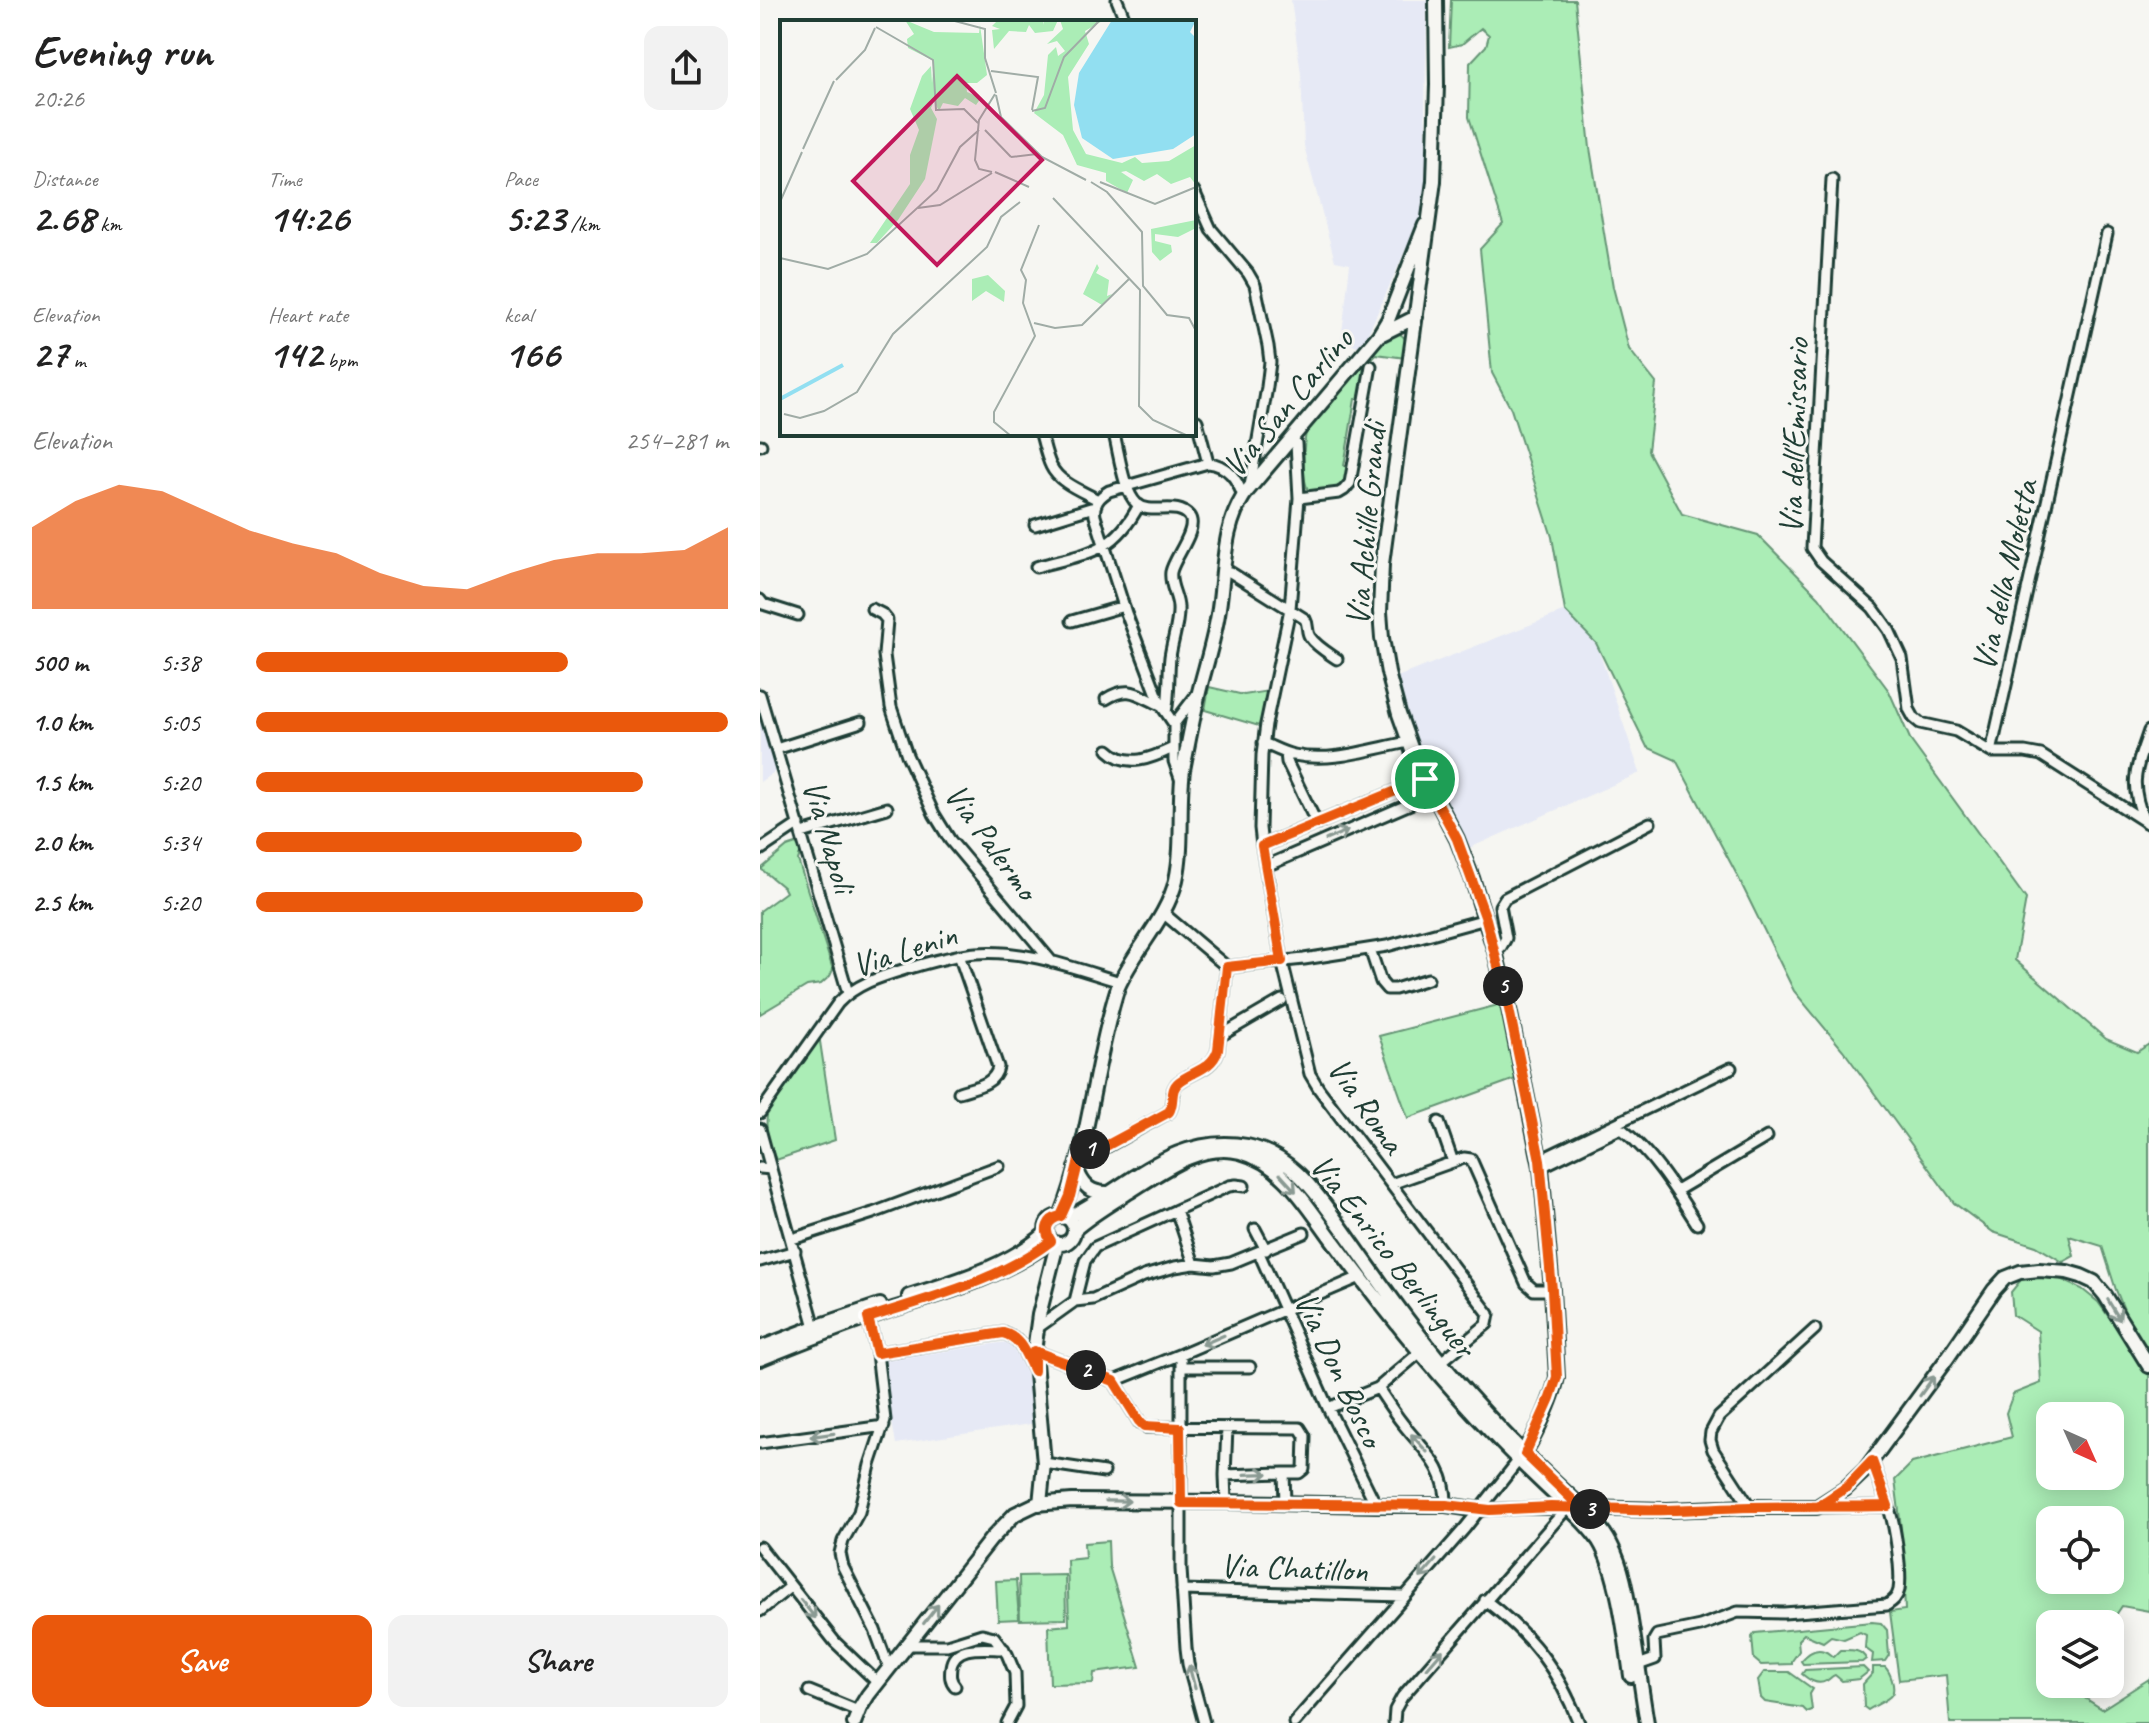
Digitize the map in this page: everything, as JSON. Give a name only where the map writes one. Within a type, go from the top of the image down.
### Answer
[{"type":"street","points":[[1117,0],[1125,20]]},
{"type":"street","points":[[1429,215],[1436,143],[1436,0]]},
{"type":"street","name":"Via dell'Emissario","points":[[1832,179],[1812,548],[1873,608],[1889,630],[1903,662],[1909,709],[1914,718],[1920,723],[1956,731],[1991,752]]},
{"type":"street","points":[[1196,195],[1211,229],[1255,285],[1268,346],[1267,387],[1247,491]]},
{"type":"street","name":"Via San Carlino","points":[[1386,327],[1429,215]]},
{"type":"street","name":"Via Achille Grandi","points":[[1294,1723],[1522,1458],[1556,1381],[1552,1290],[1540,1164],[1509,1009],[1486,919],[1457,839],[1408,742],[1395,703],[1386,664],[1380,609],[1384,552],[1429,215]]},
{"type":"street","name":"Via della Moletta","points":[[1991,752],[2107,234]]},
{"type":"street","points":[[1401,285],[1418,298]]},
{"type":"street","name":"Via San Carlino","points":[[1064,1217],[1076,1168],[1088,1149],[1113,1005],[1120,982],[1162,912],[1176,878],[1182,782],[1199,692],[1217,622],[1230,527],[1247,491],[1386,327],[1404,311],[1416,317]]},
{"type":"street","name":"Via San Carlino","points":[[1386,327],[1402,331],[1412,341]]},
{"type":"street","points":[[1299,498],[1339,493],[1350,483],[1371,366]]},
{"type":"street","points":[[1197,421],[1208,463]]},
{"type":"street","points":[[1042,436],[1056,473],[1096,504]]},
{"type":"street","points":[[1114,436],[1126,486],[1139,505],[1148,509],[1182,511],[1192,523],[1171,575],[1178,607],[1163,708]]},
{"type":"street","name":"Via Roma","points":[[1296,443],[1299,498],[1290,609],[1263,743],[1262,846],[1282,961],[1310,1074],[1489,1314],[1487,1324],[1441,1362]]},
{"type":"street","points":[[1035,525],[1096,504],[1109,491],[1208,463],[1217,464],[1228,471],[1247,491]]},
{"type":"street","points":[[1096,504],[1095,516],[1124,606],[1163,708],[1174,724]]},
{"type":"street","points":[[1036,567],[1105,547],[1125,528],[1139,505]]},
{"type":"street","points":[[1230,572],[1306,620],[1308,635],[1337,659]]},
{"type":"street","points":[[761,603],[798,615]]},
{"type":"street","points":[[1072,621],[1124,606]]},
{"type":"street","name":"Via Palermo","points":[[872,609],[887,620],[884,655],[891,707],[907,755],[934,814],[950,840],[1052,962]]},
{"type":"street","points":[[1106,699],[1126,690],[1163,708]]},
{"type":"street","name":"Via San Carlino","points":[[1182,782],[1175,766],[1174,724],[1199,692]]},
{"type":"street","name":"Via Napoli","points":[[760,695],[848,993]]},
{"type":"street","points":[[776,749],[861,722]]},
{"type":"street","points":[[2147,823],[2137,802],[2135,785],[2137,765],[2149,731]]},
{"type":"street","points":[[1263,743],[1305,757],[1332,756],[1408,742]]},
{"type":"street","points":[[1108,750],[1121,760],[1133,761],[1173,748]]},
{"type":"street","points":[[1991,752],[2041,755],[2147,823]]},
{"type":"street","points":[[1286,753],[1287,762],[1317,824]]},
{"type":"street","points":[[1262,846],[1425,779]]},
{"type":"street","points":[[1266,866],[1433,794]]},
{"type":"street","points":[[760,850],[801,828],[887,808]]},
{"type":"street","points":[[1495,951],[1506,938],[1500,906],[1503,900],[1650,823]]},
{"type":"street","points":[[1162,912],[1227,967],[1403,943],[1486,919]]},
{"type":"street","points":[[1370,949],[1381,982],[1387,989],[1428,979]]},
{"type":"street","name":"Via Lenin","points":[[760,1113],[848,993],[889,974],[959,955],[1003,953],[1052,962],[1120,982]]},
{"type":"street","points":[[959,955],[998,1071],[989,1082],[959,1092]]},
{"type":"street","points":[[1088,1149],[1108,1146],[1169,1112],[1176,1085],[1204,1069],[1216,1057],[1227,967]]},
{"type":"street","points":[[1220,1036],[1282,1000]]},
{"type":"street","points":[[1540,1164],[1731,1068]]},
{"type":"street","points":[[1439,1122],[1453,1162]]},
{"type":"street","points":[[760,1129],[815,1327]]},
{"type":"street","points":[[1540,1164],[1621,1129],[1643,1149],[1697,1224]]},
{"type":"street","points":[[1676,1191],[1767,1137]]},
{"type":"street","name":"Via Enrico Berlinguer","points":[[1064,1217],[1169,1157],[1199,1145],[1243,1145],[1275,1157],[1297,1172],[1313,1190],[1416,1331],[1522,1458]]},
{"type":"street","name":"Via Enrico Berlinguer","points":[[1074,1230],[1102,1209],[1179,1162],[1212,1151],[1235,1151],[1262,1162],[1283,1177],[1309,1208],[1354,1279],[1419,1353],[1522,1458]]},
{"type":"street","points":[[1391,1184],[1468,1158],[1473,1162],[1527,1284],[1536,1291],[1552,1290]]},
{"type":"street","points":[[792,1239],[873,1213],[999,1166]]},
{"type":"street","points":[[760,1168],[771,1169]]},
{"type":"street","points":[[1076,1168],[1087,1188],[1110,1193]]},
{"type":"street","points":[[1075,1301],[1085,1261],[1092,1249],[1229,1186],[1244,1186]]},
{"type":"street","points":[[1176,1210],[1194,1264]]},
{"type":"street","points":[[763,1354],[815,1327],[971,1274],[1051,1239],[1069,1242],[1074,1230],[1072,1223],[1064,1217],[1050,1221],[1051,1239],[1034,1351],[1044,1463],[1040,1504]]},
{"type":"street","name":"Via Don Bosco","points":[[1255,1229],[1285,1310],[1328,1408],[1376,1505]]},
{"type":"street","points":[[1036,1329],[1075,1301],[1093,1299],[1159,1271],[1194,1264],[1224,1265],[1304,1233]]},
{"type":"street","points":[[763,1354],[976,1282],[1011,1266],[1051,1239]]},
{"type":"street","points":[[760,1261],[795,1251]]},
{"type":"street","points":[[1817,1507],[1847,1487],[1872,1461],[1994,1290],[2005,1278],[2015,1273],[2039,1270],[2063,1272],[2090,1280],[2105,1295],[2149,1366]]},
{"type":"street","points":[[1114,1381],[1354,1279]]},
{"type":"street","points":[[868,1318],[877,1353],[884,1426],[873,1453],[858,1515],[843,1541],[840,1554],[889,1668]]},
{"type":"street","points":[[1750,1507],[1713,1450],[1711,1429],[1726,1409],[1815,1329]]},
{"type":"street","points":[[877,1353],[1003,1333],[1016,1340],[1034,1371]]},
{"type":"street","points":[[1034,1351],[1114,1381],[1144,1426],[1302,1429],[1305,1436],[1304,1469],[1299,1473],[1225,1475]]},
{"type":"street","points":[[1328,1408],[1378,1388],[1419,1353]]},
{"type":"street","points":[[760,1368],[763,1354]]},
{"type":"street","points":[[1181,1354],[1182,1590],[1187,1659],[1204,1723]]},
{"type":"street","points":[[1181,1367],[1250,1367]]},
{"type":"street","points":[[1378,1388],[1440,1469],[1446,1505]]},
{"type":"street","points":[[760,1443],[884,1426]]},
{"type":"street","points":[[1226,1502],[1227,1428]]},
{"type":"street","points":[[1522,1458],[1606,1536],[1618,1562],[1628,1598],[1647,1723]]},
{"type":"street","points":[[1638,1665],[1656,1657],[1654,1640],[1657,1635],[1694,1628],[1738,1612],[1784,1613],[1890,1603],[1899,1587],[1896,1534],[1872,1461]]},
{"type":"street","points":[[1044,1463],[1104,1472]]},
{"type":"street","points":[[1284,1473],[1285,1503]]},
{"type":"street","points":[[809,1691],[856,1717],[906,1645],[997,1531],[1022,1510],[1040,1504],[1078,1500],[1446,1505],[1479,1510],[1888,1506]]},
{"type":"street","points":[[1394,1723],[1394,1712],[1402,1697],[1485,1600],[1575,1508]]},
{"type":"street","points":[[1575,1508],[1609,1562],[1639,1723]]},
{"type":"street","points":[[760,1547],[841,1649],[878,1683]]},
{"type":"street","points":[[760,1611],[790,1587]]},
{"type":"street","name":"Via Chatillon","points":[[1182,1590],[1404,1596]]},
{"type":"street","points":[[1485,1600],[1519,1629],[1546,1659],[1562,1684],[1579,1723]]},
{"type":"street","points":[[906,1645],[947,1645],[985,1634],[995,1638],[1012,1665],[1015,1679],[1016,1706],[1007,1723]]},
{"type":"street","points":[[955,1686],[951,1680],[951,1665],[958,1653],[1004,1649]]},
{"type":"shaded area","points":[[1291,0],[1427,0],[1425,111],[1429,177],[1424,206],[1362,347],[1341,342],[1350,264],[1335,261],[1304,146],[1301,74]]},
{"type":"shaded area","points":[[1565,611],[1596,643],[1640,773],[1467,849],[1410,738],[1397,677]]},
{"type":"shaded area","points":[[760,720],[777,770],[760,782]]},
{"type":"shaded area","points":[[1013,1341],[1032,1373],[1037,1423],[896,1444],[881,1360]]},
{"type":"green space","points":[[1451,0],[1575,0],[1590,148],[1613,287],[1629,349],[1656,383],[1648,451],[1682,514],[1758,535],[1819,597],[1889,691],[1911,741],[2026,899],[2015,960],[2106,1039],[2137,1052],[2149,1044],[2149,1354],[2133,1332],[2102,1246],[2069,1236],[2074,1256],[2063,1262],[2036,1246],[1993,1232],[1954,1203],[1843,1050],[1794,991],[1676,760],[1647,747],[1596,643],[1565,611],[1552,537],[1511,409],[1492,373],[1480,249],[1503,224],[1469,117],[1470,63],[1486,46],[1489,35],[1481,28],[1462,44],[1449,47]]},
{"type":"green space","points":[[1394,332],[1405,338],[1406,358],[1376,354],[1370,363],[1359,399],[1355,399],[1344,466],[1349,467],[1345,481],[1330,490],[1309,491],[1304,461],[1307,429],[1386,337]]},
{"type":"green space","points":[[1209,687],[1244,695],[1269,691],[1259,726],[1205,710]]},
{"type":"green space","points":[[796,844],[801,851],[798,860],[833,970],[821,984],[807,986],[760,1014],[760,911],[786,892],[761,869],[787,847]]},
{"type":"green space","points":[[1502,1004],[1518,1078],[1408,1118],[1379,1036]]},
{"type":"green space","points":[[819,1035],[835,1140],[776,1160],[768,1138],[767,1115]]},
{"type":"green space","points":[[2024,1276],[2058,1278],[2082,1289],[2098,1302],[2149,1373],[2149,1611],[2122,1606],[2119,1610],[2036,1610],[2036,1698],[2085,1698],[2102,1709],[2124,1698],[2124,1695],[2149,1679],[2149,1723],[1950,1723],[1946,1675],[1899,1680],[1890,1612],[1905,1610],[1895,1480],[1912,1463],[2012,1437],[2006,1413],[2013,1394],[2041,1383],[2038,1331],[2013,1315],[2011,1292]]},
{"type":"green space","points":[[1108,1541],[1109,1566],[1140,1667],[1094,1673],[1093,1683],[1050,1684],[1048,1627],[1069,1625],[1067,1560],[1085,1558],[1084,1543]]},
{"type":"green space","points":[[1065,1575],[1066,1619],[1020,1620],[1019,1576]]},
{"type":"green space","points":[[1016,1580],[1019,1619],[998,1620],[996,1581]]},
{"type":"green space","points":[[1881,1623],[1887,1630],[1889,1655],[1885,1661],[1872,1662],[1873,1654],[1865,1648],[1866,1635],[1860,1632],[1844,1639],[1831,1636],[1823,1642],[1804,1634],[1798,1640],[1799,1651],[1792,1664],[1761,1665],[1754,1659],[1752,1637],[1755,1633]]},
{"type":"green space","points":[[1840,1650],[1858,1652],[1866,1659],[1862,1662],[1803,1664],[1801,1661],[1814,1651],[1824,1651],[1833,1657]]},
{"type":"green space","points":[[1863,1667],[1868,1672],[1859,1679],[1842,1681],[1835,1675],[1823,1682],[1816,1682],[1802,1674],[1805,1670]]},
{"type":"green space","points":[[1873,1667],[1885,1667],[1892,1680],[1893,1691],[1888,1698],[1868,1710],[1864,1707],[1863,1684],[1873,1673]]},
{"type":"green space","points":[[1764,1672],[1789,1672],[1813,1689],[1810,1694],[1812,1710],[1807,1712],[1803,1708],[1765,1702],[1761,1698],[1758,1680]]},
{"type":"route","points":[[1425,779],[1262,846],[1282,961],[1227,967],[1218,1054],[1214,1060],[1176,1085],[1169,1112],[1104,1147],[1094,1150],[1082,1148],[1070,1196],[1061,1216],[1053,1218],[1046,1228],[1051,1241],[1046,1245],[1011,1266],[965,1287],[868,1318],[877,1353],[1003,1333],[1016,1340],[1034,1371],[1034,1351],[1114,1381],[1144,1426],[1180,1428],[1181,1503],[1446,1505],[1479,1510],[1551,1507],[1581,1508],[1667,1510],[1817,1507],[1859,1477],[1872,1461],[1888,1506],[1667,1510],[1625,1510],[1581,1508],[1525,1454],[1557,1377],[1540,1160],[1509,1009],[1486,919],[1457,839],[1425,779]]}]
